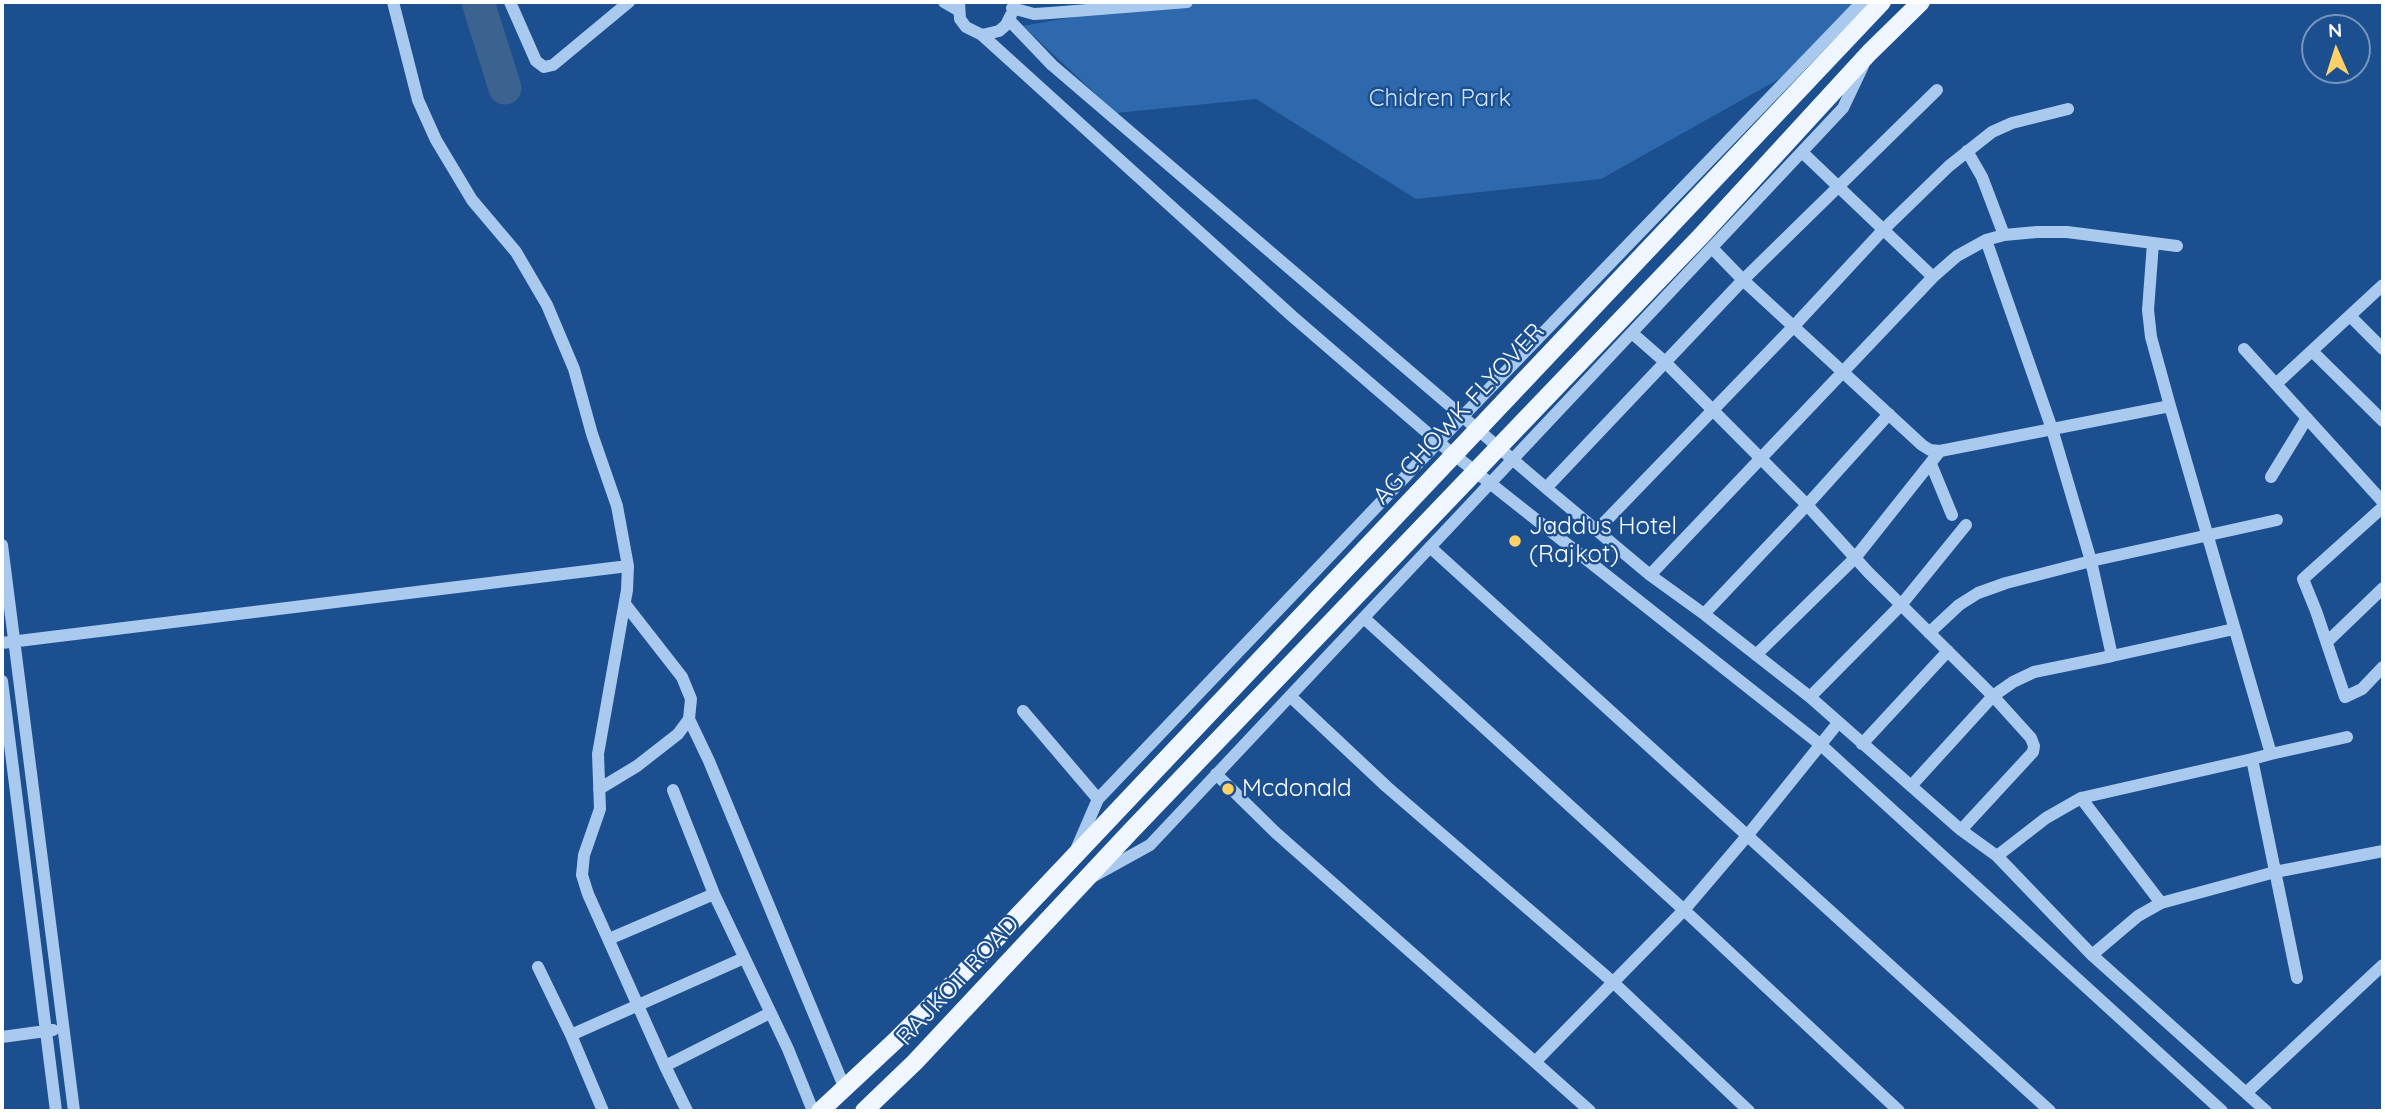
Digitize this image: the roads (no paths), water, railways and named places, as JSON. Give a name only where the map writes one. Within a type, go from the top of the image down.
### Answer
[{"type":"main road","name":"AG CHOWK FLYOVER","points":[[1071,860],[1882,2]]},
{"type":"main road","points":[[1869,53],[1921,2]]},
{"type":"main road","name":"AG CHOWK FLYOVER","points":[[1085,881],[1702,236],[1869,53]]},
{"type":"main road","name":"RAJKOT ROAD","points":[[820,1111],[895,1041],[1071,860]]},
{"type":"main road","name":"RAJKOT ROAD","points":[[864,1111],[915,1062],[1085,881]]},
{"type":"street","points":[[393,2],[418,100],[436,140],[472,200],[516,252],[547,305],[568,356],[617,506],[628,566],[625,604],[598,754],[600,809],[584,855],[582,875],[664,1066],[687,1111]]},
{"type":"street","points":[[510,2],[536,61],[544,67],[553,65],[629,2]]},
{"type":"street","points":[[944,2],[958,6],[965,27],[982,35],[1292,316],[1438,442],[1821,745],[2222,1111]]},
{"type":"street","points":[[1011,10],[1034,14],[1187,2]]},
{"type":"street","points":[[1071,860],[1098,799],[1862,2]]},
{"type":"street","points":[[982,35],[999,31],[1011,10]]},
{"type":"street","points":[[1011,10],[1052,65],[1546,488],[1650,575],[1810,697],[1961,830],[1997,856],[2092,955],[2266,1111]]},
{"type":"street","points":[[1085,881],[1150,845],[1843,108],[1869,53]]},
{"type":"street","points":[[1546,488],[1743,280],[1937,90]]},
{"type":"street","points":[[1597,530],[1883,230],[1967,151],[1992,132],[2012,123],[2068,109]]},
{"type":"street","points":[[1967,151],[1982,177],[2004,235]]},
{"type":"street","points":[[1802,152],[1933,277]]},
{"type":"street","points":[[1650,575],[1843,370],[1933,277],[1957,256],[1986,240],[2004,235],[2067,232],[2177,246]]},
{"type":"street","points":[[1986,240],[2052,429],[2091,561],[2112,656]]},
{"type":"street","points":[[2153,243],[2148,310],[2151,337],[2206,536],[2271,754]]},
{"type":"street","points":[[1712,248],[1743,280],[1930,450],[1940,451],[2170,407]]},
{"type":"street","points":[[2276,384],[2383,285]]},
{"type":"street","points":[[2350,316],[2383,349]]},
{"type":"street","points":[[1632,333],[1664,361],[1807,505],[1855,558],[1993,696],[2031,738],[2033,752],[1961,830]]},
{"type":"street","points":[[2244,349],[2383,505],[2303,579],[2345,696],[2362,689],[2383,667]]},
{"type":"street","points":[[2312,351],[2383,421]]},
{"type":"street","points":[[1704,614],[1889,414]]},
{"type":"street","points":[[2271,477],[2307,418]]},
{"type":"street","points":[[1756,655],[1855,558],[1940,451]]},
{"type":"street","points":[[1931,464],[1952,515]]},
{"type":"street","points":[[1929,633],[1959,605],[1978,593],[2006,583],[2091,561],[2277,520]]},
{"type":"street","points":[[1810,697],[1901,605],[1966,525]]},
{"type":"street","points":[[2,545],[8,642],[74,1111]]},
{"type":"street","points":[[1430,547],[2050,1111]]},
{"type":"street","points":[[8,642],[628,566]]},
{"type":"street","points":[[2327,642],[2383,588]]},
{"type":"street","points":[[599,789],[637,766],[678,734],[689,719],[691,699],[682,677],[625,604]]},
{"type":"street","points":[[1364,618],[1684,909],[1899,1111]]},
{"type":"street","points":[[1911,786],[1993,696],[2034,672],[2234,629]]},
{"type":"street","points":[[1862,744],[1948,652]]},
{"type":"street","points":[[2,681],[56,1111]]},
{"type":"street","points":[[1290,696],[1387,787],[1614,983],[1749,1111]]},
{"type":"street","points":[[1023,711],[1098,799]]},
{"type":"street","points":[[689,719],[845,1088]]},
{"type":"street","points":[[1535,1062],[1684,909],[1748,835],[1838,723]]},
{"type":"street","points":[[1997,856],[2046,818],[2081,798],[2347,737]]},
{"type":"street","points":[[2252,760],[2297,978]]},
{"type":"street","points":[[1216,774],[1275,832],[1590,1111]]},
{"type":"street","points":[[673,790],[714,894],[813,1111]]},
{"type":"street","points":[[2081,798],[2161,903]]},
{"type":"street","points":[[2092,955],[2138,916],[2161,903],[2275,872],[2383,851]]},
{"type":"street","points":[[609,939],[714,894]]},
{"type":"street","points":[[571,1035],[744,958]]},
{"type":"street","points":[[2246,1093],[2383,965]]},
{"type":"street","points":[[538,967],[571,1035],[603,1111]]},
{"type":"street","points":[[664,1066],[770,1013]]},
{"type":"street","points":[[2,1037],[64,1028]]},
{"type":"waterway","points":[[478,2],[505,88]]},
{"type":"place","name":"Jaddus Hotel (Rajkot)","points":[[1515,541]]},
{"type":"place","name":"Mcdonald","points":[[1228,789]]},
{"type":"park label","name":"Chidren Park","points":[[1440,99]]}]
